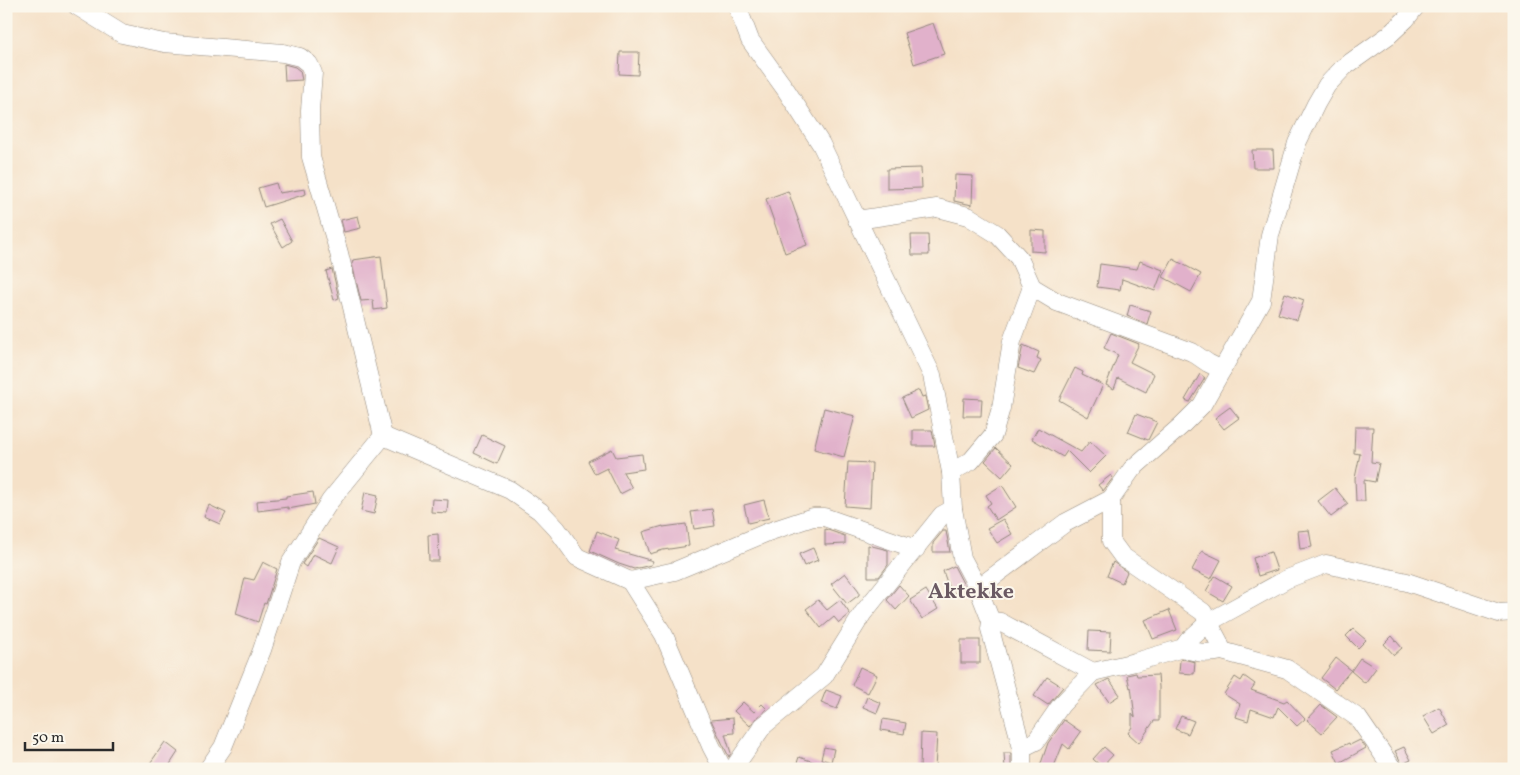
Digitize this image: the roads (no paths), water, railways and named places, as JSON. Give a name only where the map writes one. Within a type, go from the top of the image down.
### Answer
[{"type":"street","points":[[77,6],[122,34],[164,43],[283,53],[300,57],[309,64],[313,73],[310,110],[311,157],[339,253],[383,436]]},
{"type":"street","points":[[738,6],[750,40],[786,90],[820,144],[932,375],[951,472],[953,509],[962,558],[978,588],[991,620],[990,629],[1022,748],[1022,769]]},
{"type":"street","points":[[978,588],[1065,524],[1110,498],[1132,469],[1181,426],[1202,404],[1261,300],[1270,235],[1298,143],[1316,104],[1327,85],[1344,67],[1389,35],[1406,19],[1416,6]]},
{"type":"street","points":[[857,220],[937,208],[968,216],[998,234],[1018,258],[1032,287],[1058,302],[1192,352],[1222,370]]},
{"type":"street","points":[[951,472],[971,461],[993,435],[1001,408],[1012,341],[1032,287]]},
{"type":"street","points":[[383,436],[510,490],[540,511],[557,529],[576,556],[630,580],[664,635],[711,746],[723,769]]},
{"type":"street","points":[[208,769],[223,747],[262,650],[291,562],[330,501],[383,436]]},
{"type":"street","points":[[1110,498],[1111,542],[1122,556],[1203,612],[1222,651]]},
{"type":"street","points":[[733,769],[763,726],[824,676],[863,613],[942,515],[953,509]]},
{"type":"street","points":[[630,580],[675,571],[768,532],[813,517],[824,517],[916,549]]},
{"type":"street","points":[[1022,748],[1036,741],[1061,705],[1093,672],[1183,648],[1209,622],[1287,579],[1326,564],[1408,582],[1499,613],[1514,612]]},
{"type":"street","points":[[991,620],[1000,622],[1093,672]]},
{"type":"street","points":[[1183,648],[1192,652],[1213,653],[1222,651],[1287,670],[1358,718],[1393,769]]},
{"type":"district","name":"Aktekke","points":[[971,590]]}]
